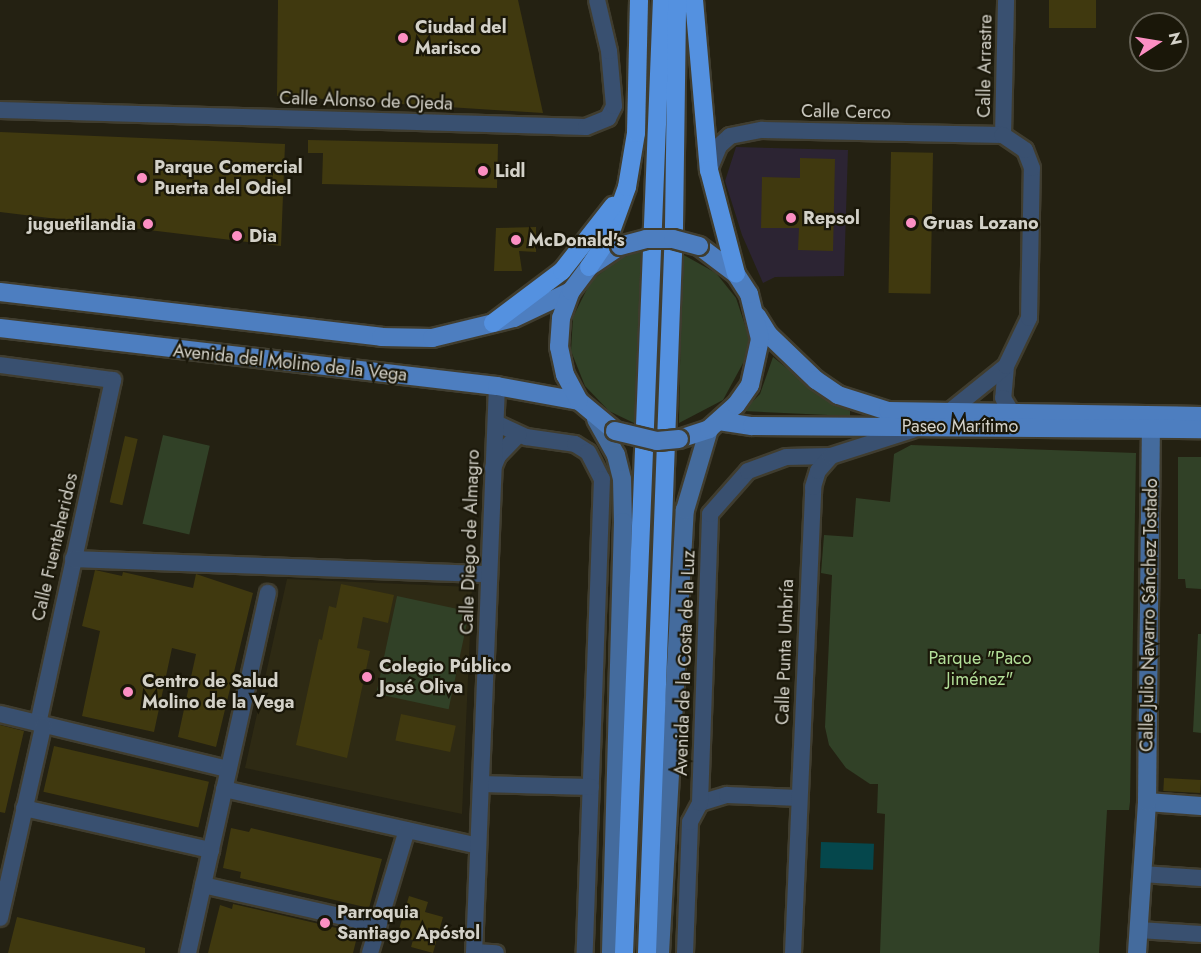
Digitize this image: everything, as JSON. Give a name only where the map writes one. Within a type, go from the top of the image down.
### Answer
[{"type":"highway","points":[[589,267],[609,237],[627,188],[636,133],[639,0]]},
{"type":"highway","points":[[624,953],[662,0]]},
{"type":"highway","points":[[647,953],[674,226],[677,0]]},
{"type":"highway","points":[[694,0],[709,170],[736,274]]},
{"type":"highway","points":[[494,323],[562,271],[587,244],[627,188]]},
{"type":"main road","points":[[646,239],[673,239],[699,246],[736,274],[757,315],[760,339],[754,374],[736,405],[714,425],[679,439],[636,438],[615,431],[596,418],[579,401],[565,375],[559,347],[561,318],[571,291],[589,267],[620,246],[646,239]]},
{"type":"main road","name":"Avenida del Molino de la Vega","points":[[0,292],[381,337],[432,338],[514,318],[571,291]]},
{"type":"main road","name":"Paseo Marítimo","points":[[757,315],[769,334],[816,380],[838,395],[888,411],[1201,416]]},
{"type":"main road","name":"Avenida del Molino de la Vega","points":[[0,328],[497,386],[579,401]]},
{"type":"main road","points":[[596,418],[616,455],[622,479],[623,522],[611,953]]},
{"type":"main road","points":[[660,953],[685,510],[714,425]]},
{"type":"main road","name":"Paseo Marítimo","points":[[714,425],[1201,429]]},
{"type":"main road","name":"Calle Julio Navarro Sánchez Tostado","points":[[1137,953],[1147,802],[1151,427]]},
{"type":"main road","points":[[1147,802],[1201,806]]},
{"type":"street","name":"Calle Alonso de Ojeda","points":[[0,110],[586,127],[608,118],[614,106],[609,51],[597,0]]},
{"type":"street","name":"Calle Arrastre","points":[[1006,0],[1003,135],[1025,150],[1032,168],[1029,318],[1006,366],[1003,398],[1012,413]]},
{"type":"street","name":"Calle Cerco","points":[[709,170],[719,146],[730,136],[762,130],[1003,135]]},
{"type":"street","name":"Calle Fuenteheridos","points":[[0,364],[113,380],[72,559],[24,808],[0,918]]},
{"type":"street","name":"Calle Arrastre","points":[[949,412],[1006,366]]},
{"type":"street","name":"Calle Diego de Almagro","points":[[474,953],[492,471],[498,424],[497,386]]},
{"type":"street","points":[[498,424],[519,434],[575,444],[588,452],[602,479],[585,953]]},
{"type":"street","points":[[831,456],[925,426]]},
{"type":"street","points":[[492,471],[498,456],[519,434]]},
{"type":"street","name":"Calle Punta Umbría","points":[[793,953],[808,527],[818,471],[831,456]]},
{"type":"street","name":"Avenida de la Costa de la Luz","points":[[685,953],[690,822],[700,803],[710,514],[748,471],[786,457],[831,456]]},
{"type":"street","points":[[72,559],[488,574]]},
{"type":"street","points":[[188,953],[268,593]]},
{"type":"street","points":[[0,714],[228,769]]},
{"type":"street","points":[[481,784],[591,787]]},
{"type":"street","points":[[224,789],[478,846]]},
{"type":"street","points":[[700,803],[717,795],[799,798]]},
{"type":"street","points":[[24,808],[211,850]]},
{"type":"street","points":[[370,953],[407,830]]},
{"type":"street","points":[[1142,874],[1201,878]]},
{"type":"street","points":[[203,885],[379,925]]},
{"type":"street","points":[[1138,930],[1201,934]]},
{"type":"street","points":[[474,953],[496,953]]},
{"type":"shaded area","name":"Repsol","points":[[736,147],[848,150],[844,276],[775,277],[763,283],[742,235],[725,181]]},
{"type":"shaded area","name":"Colegio Público José Oliva","points":[[287,579],[472,587],[462,814],[245,768]]},
{"type":"green space","points":[[641,250],[636,424],[609,411],[585,386],[571,351],[573,317],[591,281],[617,260]]},
{"type":"green space","points":[[682,254],[716,273],[736,298],[748,334],[748,354],[723,400],[679,423]]},
{"type":"green space","points":[[773,357],[824,398],[850,411],[850,416],[743,411],[760,394]]},
{"type":"green space","points":[[163,435],[210,446],[189,534],[143,524]]},
{"type":"green space","name":"Parque \"Paco Jiménez\"","points":[[911,445],[1136,453],[1130,802],[1129,810],[1107,810],[1099,953],[880,953],[885,814],[877,813],[878,784],[870,784],[846,768],[829,745],[825,727],[832,575],[821,573],[824,535],[853,537],[856,498],[890,502],[894,454]]},
{"type":"green space","points":[[1178,457],[1201,457],[1201,589],[1186,588],[1185,579],[1178,579]]},
{"type":"green space","points":[[397,596],[469,611],[449,709],[376,694]]},
{"type":"green space","points":[[1198,634],[1201,634],[1201,733],[1193,732]]},
{"type":"water","points":[[821,842],[874,844],[873,870],[820,868]]},
{"type":"building","name":"Ciudad del Marisco","points":[[278,0],[518,0],[543,113],[277,96]]},
{"type":"building","points":[[1049,0],[1096,0],[1096,28],[1049,28]]},
{"type":"building","name":"Parque Comercial Puerta del Odiel","points":[[0,132],[285,144],[281,246],[0,212]]},
{"type":"building","points":[[308,140],[498,144],[497,188],[322,184],[323,153],[308,153]]},
{"type":"building","name":"Gruas Lozano","points":[[891,152],[933,153],[931,294],[889,293]]},
{"type":"building","points":[[800,158],[835,159],[833,251],[798,250],[799,228],[761,228],[762,177],[800,178]]},
{"type":"building","name":"McDonald's","points":[[536,227],[536,252],[519,251],[522,271],[494,271],[496,228]]},
{"type":"building","points":[[125,436],[138,439],[122,505],[110,502]]},
{"type":"building","points":[[95,570],[122,576],[123,572],[193,588],[196,574],[253,593],[216,747],[178,737],[196,654],[172,648],[154,732],[82,716],[100,631],[82,626]]},
{"type":"building","points":[[341,584],[394,595],[388,623],[363,617],[357,648],[370,651],[347,758],[296,745],[319,639],[322,640],[329,606],[336,608]]},
{"type":"building","points":[[401,714],[456,726],[450,752],[395,740]]},
{"type":"building","points":[[0,725],[24,731],[5,813],[0,812]]},
{"type":"building","points":[[54,746],[209,782],[198,828],[43,792]]},
{"type":"building","points":[[1164,778],[1201,780],[1200,793],[1163,791]]},
{"type":"building","points":[[231,828],[249,832],[251,828],[382,859],[369,908],[240,878],[241,872],[223,868]]},
{"type":"building","points":[[409,896],[428,902],[425,912],[443,917],[433,953],[411,947],[413,940],[397,936]]},
{"type":"building","points":[[233,904],[358,933],[353,953],[208,953],[220,905],[232,909]]},
{"type":"building","points":[[17,917],[145,948],[145,953],[8,953]]},
{"type":"place","name":"Ciudad del Marisco","points":[[403,38]]},
{"type":"place","name":"Lidl","points":[[483,171]]},
{"type":"place","name":"Parque Comercial Puerta del Odiel","points":[[142,178]]},
{"type":"place","name":"Repsol","points":[[791,218]]},
{"type":"place","name":"Gruas Lozano","points":[[911,223]]},
{"type":"place","name":"juguetilandia","points":[[148,224]]},
{"type":"place","name":"Dia","points":[[237,236]]},
{"type":"place","name":"McDonald's","points":[[516,240]]},
{"type":"place","name":"Colegio Público José Oliva","points":[[367,677]]},
{"type":"place","name":"Centro de Salud Molino de la Vega","points":[[128,692]]},
{"type":"place","name":"Parroquia Santiago Apóstol","points":[[325,923]]}]
